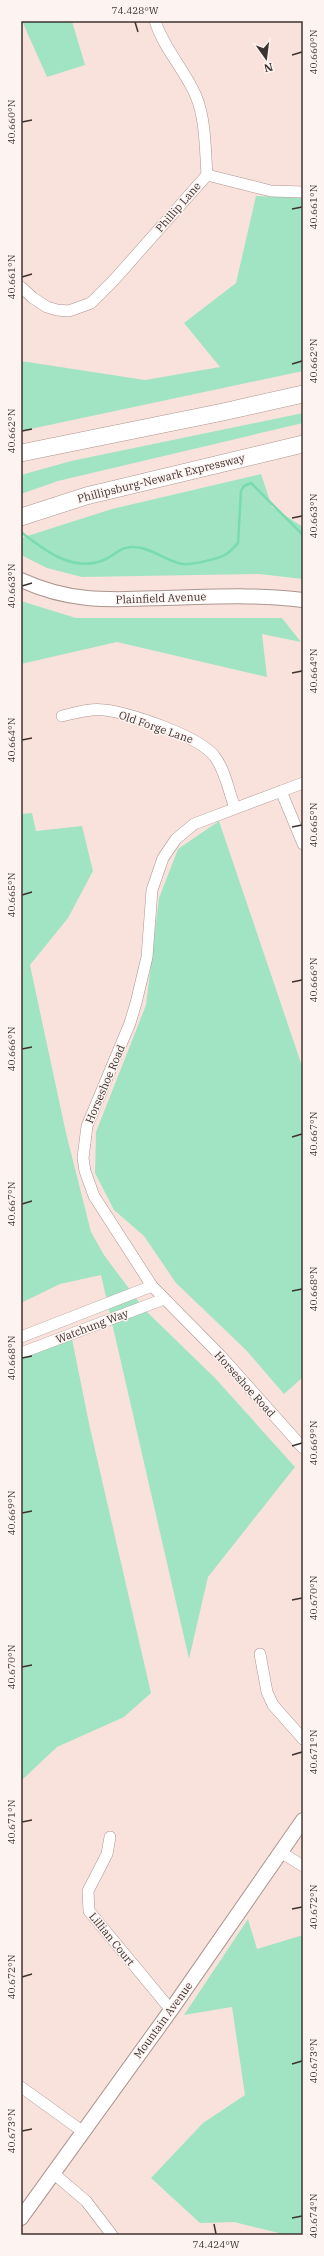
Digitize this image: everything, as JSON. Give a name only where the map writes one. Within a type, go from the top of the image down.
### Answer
[{"type":"highway","points":[[21,453],[43,447],[223,412],[303,394]]},
{"type":"highway","name":"Phillipsburg-Newark Expressway","points":[[21,517],[86,496],[303,444]]},
{"type":"main road","name":"Plainfield Avenue","points":[[21,580],[56,593],[84,599],[245,596],[302,602]]},
{"type":"main road","name":"Mountain Avenue","points":[[21,2218],[82,2131],[171,2010],[282,1853],[303,1820]]},
{"type":"street","name":"Phillip Lane","points":[[21,287],[33,298],[47,307],[56,310],[69,311],[91,303],[114,280],[207,175],[205,130],[199,105],[195,95],[166,47],[156,21]]},
{"type":"street","points":[[207,175],[271,191],[303,192]]},
{"type":"street","name":"Old Forge Lane","points":[[62,716],[81,711],[103,710],[129,716],[194,739],[208,749],[216,758],[235,808]]},
{"type":"street","name":"Horseshoe Road","points":[[303,783],[194,824],[176,839],[163,858],[152,890],[149,943],[136,1003],[130,1023],[93,1108],[84,1138],[85,1171],[94,1196],[152,1286],[220,1355],[303,1448]]},
{"type":"street","points":[[281,791],[303,844]]},
{"type":"street","name":"Watchung Way","points":[[21,1337],[152,1286]]},
{"type":"street","name":"Watchung Way","points":[[21,1353],[164,1299]]},
{"type":"street","points":[[260,1654],[267,1692],[273,1705],[303,1739]]},
{"type":"street","name":"Lillian Court","points":[[110,1837],[107,1854],[88,1891],[88,1911],[171,2010]]},
{"type":"street","points":[[282,1853],[303,1866]]},
{"type":"street","points":[[21,2087],[82,2131]]},
{"type":"street","points":[[53,2173],[86,2201],[112,2235]]},
{"type":"green space","points":[[22,21],[72,21],[85,65],[47,77]]},
{"type":"green space","points":[[256,196],[303,198],[303,371],[21,431],[21,361],[145,380],[220,367],[184,323],[236,283]]},
{"type":"green space","points":[[303,413],[303,423],[58,481],[21,494],[21,475],[71,461]]},
{"type":"green space","points":[[261,474],[272,507],[303,527],[303,579],[259,574],[82,577],[47,568],[21,555],[21,538],[112,509]]},
{"type":"green space","points":[[21,601],[76,618],[282,618],[301,642],[262,634],[267,677],[117,642],[21,664]]},
{"type":"green space","points":[[32,813],[36,831],[82,826],[93,871],[68,918],[30,965],[66,1133],[91,1232],[104,1255],[145,1310],[215,1378],[295,1467],[208,1577],[189,1659],[101,1275],[60,1284],[21,1303],[21,814]]},
{"type":"green space","points":[[219,821],[303,1069],[303,1377],[284,1394],[246,1350],[176,1283],[144,1236],[114,1210],[95,1173],[96,1132],[146,1005],[159,898],[178,849]]},
{"type":"green space","points":[[72,1339],[90,1428],[151,1693],[124,1717],[57,1747],[21,1781],[21,1357]]},
{"type":"green space","points":[[248,1919],[257,1949],[303,1935],[303,2235],[280,2235],[279,2233],[234,2222],[200,2223],[151,2178],[203,2123],[245,2095],[232,2007],[184,2015]]},
{"type":"waterway","points":[[21,532],[50,553],[72,562],[83,564],[94,563],[106,559],[123,549],[134,547],[147,549],[177,563],[192,564],[225,555],[238,543],[241,491],[244,486],[251,483],[303,535]]}]
